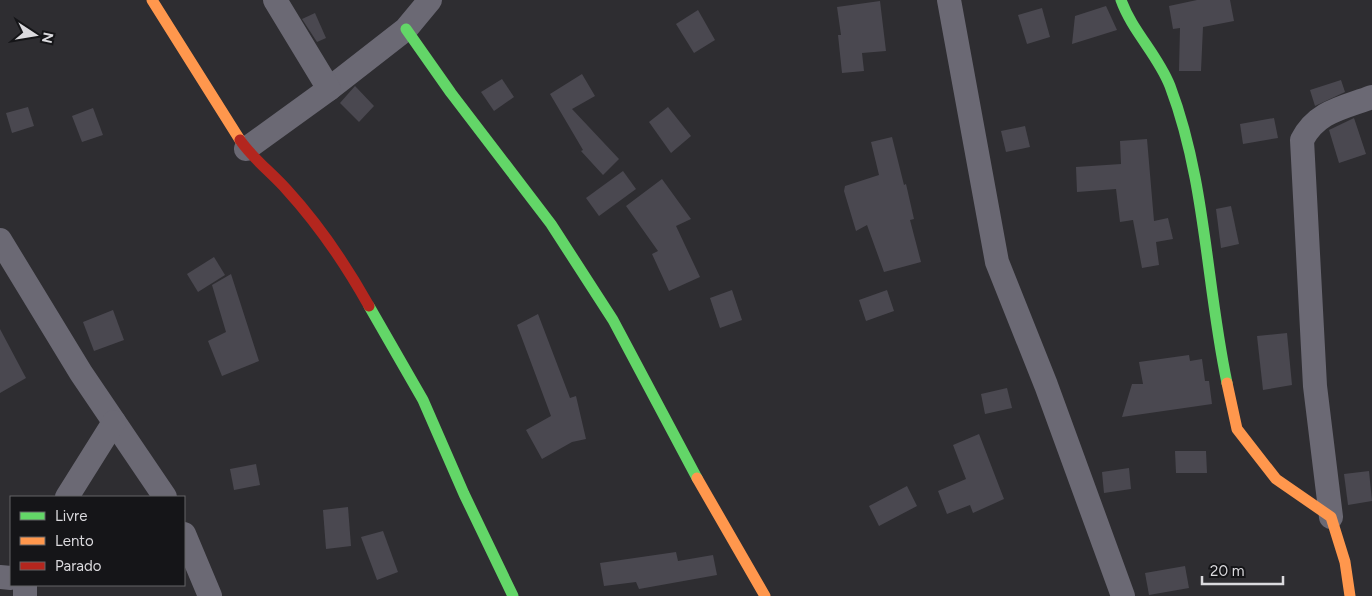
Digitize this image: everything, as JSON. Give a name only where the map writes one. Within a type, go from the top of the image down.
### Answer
[{"type":"street","points":[[152,0],[246,149],[288,191],[345,264],[423,400],[464,494],[513,596]]},
{"type":"street","points":[[275,0],[329,89]]},
{"type":"street","points":[[246,149],[329,89],[406,29],[430,0]]},
{"type":"street","points":[[949,0],[997,262],[1046,385],[1123,596]]},
{"type":"street","points":[[1121,0],[1169,84],[1194,165],[1217,334],[1237,429],[1276,479],[1331,517]]},
{"type":"street","points":[[406,29],[450,93],[551,224],[613,320],[690,466],[765,596]]},
{"type":"street","points":[[1350,596],[1345,562],[1331,517],[1315,386],[1302,140],[1309,126],[1321,116],[1372,97]]},
{"type":"street","points":[[0,240],[80,374],[164,496]]},
{"type":"street","points":[[68,496],[114,422]]},
{"type":"street","points":[[185,536],[210,596]]},
{"type":"building","points":[[1197,0],[1230,0],[1234,21],[1203,27],[1201,71],[1179,71],[1180,28],[1173,29],[1169,6]]},
{"type":"building","points":[[880,1],[886,51],[862,53],[864,71],[842,73],[838,35],[841,35],[837,7]]},
{"type":"building","points":[[1106,6],[1117,30],[1072,44],[1075,16]]},
{"type":"building","points":[[1042,8],[1050,37],[1027,44],[1018,15]]},
{"type":"building","points":[[698,10],[715,40],[694,53],[676,24]]},
{"type":"building","points":[[315,13],[326,38],[317,42],[302,19]]},
{"type":"building","points":[[582,74],[595,96],[572,109],[619,159],[603,175],[581,151],[583,150],[550,94]]},
{"type":"building","points":[[502,79],[514,97],[494,111],[481,92]]},
{"type":"building","points":[[1341,80],[1345,92],[1315,106],[1310,90]]},
{"type":"building","points":[[355,86],[374,106],[359,122],[340,103]]},
{"type":"building","points":[[28,107],[34,126],[12,133],[6,113]]},
{"type":"building","points":[[668,107],[691,136],[671,153],[649,122]]},
{"type":"building","points":[[93,108],[103,135],[82,142],[72,116]]},
{"type":"building","points":[[1274,118],[1278,138],[1243,144],[1240,124]]},
{"type":"building","points":[[1354,118],[1366,154],[1339,163],[1329,130]]},
{"type":"building","points":[[1025,126],[1030,147],[1006,152],[1001,131]]},
{"type":"building","points":[[892,137],[904,185],[906,184],[914,219],[910,220],[921,262],[884,272],[867,225],[856,231],[844,191],[845,186],[879,175],[871,142]]},
{"type":"building","points":[[1147,139],[1154,221],[1168,218],[1173,239],[1156,242],[1159,265],[1142,268],[1133,220],[1120,222],[1116,189],[1077,192],[1076,167],[1121,164],[1120,141]]},
{"type":"building","points":[[623,171],[636,189],[599,216],[586,198]]},
{"type":"building","points":[[662,179],[691,219],[676,226],[700,277],[669,291],[652,254],[658,251],[626,206]]},
{"type":"building","points":[[1231,206],[1239,244],[1221,248],[1216,209]]},
{"type":"building","points":[[214,257],[225,275],[198,292],[187,274]]},
{"type":"building","points":[[231,274],[259,361],[222,376],[208,341],[226,332],[212,285]]},
{"type":"building","points":[[732,290],[742,320],[720,328],[710,298]]},
{"type":"building","points":[[887,290],[894,311],[866,321],[859,300]]},
{"type":"building","points":[[113,310],[124,340],[94,351],[83,322]]},
{"type":"building","points":[[538,314],[570,398],[576,396],[586,439],[572,442],[542,459],[526,430],[551,416],[517,325]]},
{"type":"building","points":[[0,329],[26,378],[0,393]]},
{"type":"building","points":[[1287,333],[1292,385],[1263,390],[1257,336]]},
{"type":"building","points":[[1189,355],[1190,361],[1202,359],[1205,381],[1209,381],[1212,404],[1122,417],[1132,384],[1143,384],[1139,362]]},
{"type":"building","points":[[1007,388],[1012,408],[985,414],[981,394]]},
{"type":"building","points":[[979,434],[1004,499],[973,513],[970,505],[947,514],[938,491],[966,479],[953,445]]},
{"type":"building","points":[[1175,451],[1206,451],[1207,473],[1176,473]]},
{"type":"building","points":[[256,464],[260,485],[234,490],[230,469]]},
{"type":"building","points":[[1129,468],[1131,489],[1104,493],[1102,472]]},
{"type":"building","points":[[1369,471],[1372,501],[1348,505],[1344,474]]},
{"type":"building","points":[[907,486],[917,506],[879,526],[869,506]]},
{"type":"building","points":[[348,507],[351,546],[326,549],[323,510]]},
{"type":"building","points":[[383,531],[398,572],[377,580],[361,537]]},
{"type":"building","points":[[676,552],[678,561],[713,555],[717,575],[639,589],[636,582],[604,586],[600,563]]},
{"type":"building","points":[[1185,566],[1189,588],[1149,595],[1145,573]]},
{"type":"traffic: fast","points":[[1121,0],[1132,22],[1165,75],[1182,122],[1198,196],[1227,383]]},
{"type":"traffic: fast","points":[[406,29],[451,93],[551,224],[613,320],[697,478]]},
{"type":"traffic: fast","points":[[369,306],[423,400],[464,494],[513,596]]},
{"type":"traffic: slow","points":[[152,0],[240,140]]},
{"type":"traffic: slow","points":[[1227,383],[1237,429],[1276,479],[1331,517],[1345,562],[1350,596]]},
{"type":"traffic: slow","points":[[697,478],[765,596]]},
{"type":"traffic: jam","points":[[240,140],[287,190],[321,231],[369,306]]}]
